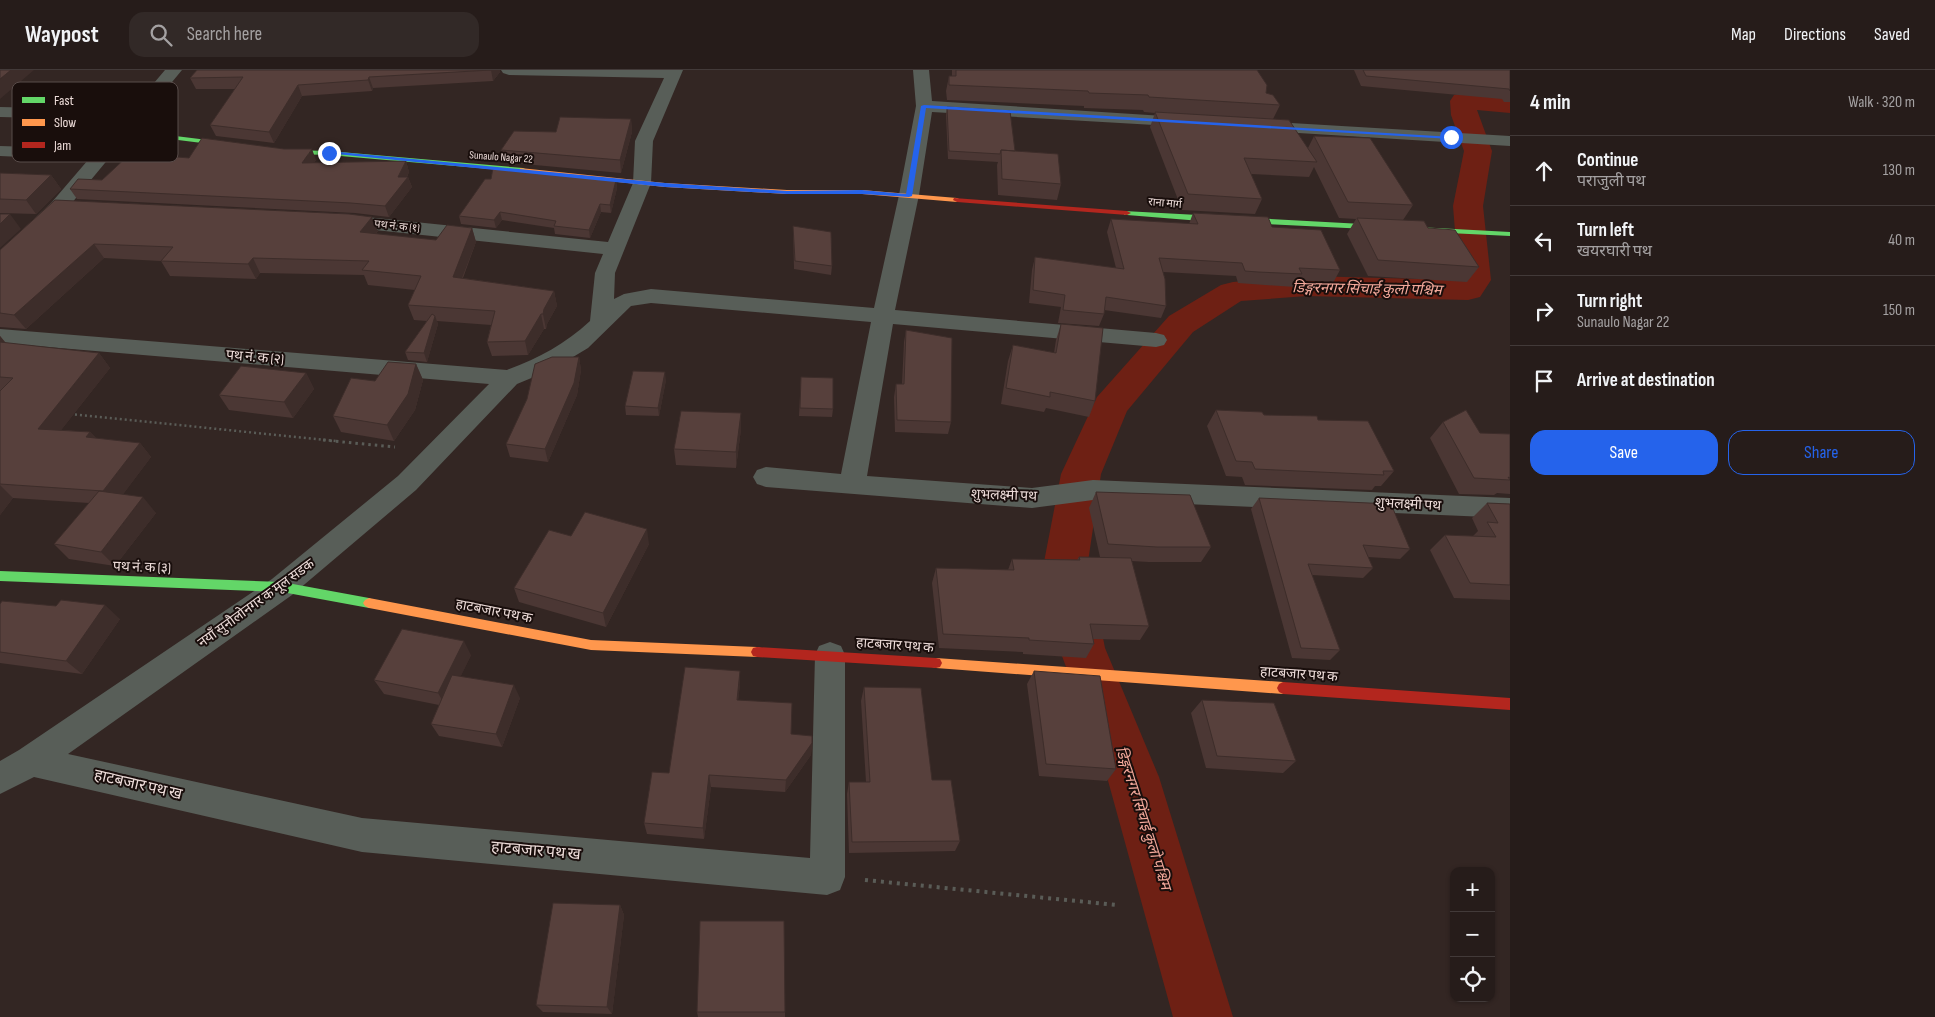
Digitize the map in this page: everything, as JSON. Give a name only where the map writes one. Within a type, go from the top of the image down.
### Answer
[{"type":"street","points":[[164,82],[174,70]]},
{"type":"street","points":[[509,70],[674,71],[644,141],[642,183],[605,273],[601,323]]},
{"type":"street","points":[[852,486],[883,317],[909,196],[924,106],[921,70]]},
{"type":"street","points":[[924,106],[1209,123]]},
{"type":"street","points":[[1238,125],[1503,141]]},
{"type":"street","name":"Sunaulo Nagar 22","points":[[178,138],[289,152],[383,158],[642,183],[787,192],[862,192],[909,196]]},
{"type":"street","points":[[0,262],[44,222],[96,162]]},
{"type":"street","name":"राना मार्ग","points":[[909,196],[1201,219],[1510,234]]},
{"type":"street","points":[[59,206],[79,207]]},
{"type":"street","name":"पथ नं. क (१)","points":[[315,219],[354,221],[615,250]]},
{"type":"street","points":[[18,220],[44,222]]},
{"type":"street","points":[[509,378],[545,364],[580,343],[624,301],[651,296],[1156,340]]},
{"type":"street","name":"पथ नं. क (२)","points":[[0,336],[509,378]]},
{"type":"street","name":"नयाँ सुनौलोनगर क मूल सडक","points":[[0,778],[31,761],[282,587],[407,483],[509,378]]},
{"type":"street","name":"शुभलक्ष्मी पथ","points":[[766,477],[852,486],[1032,498],[1093,490],[1510,508]]},
{"type":"street","name":"पथ नं. क (३)","points":[[0,576],[282,587]]},
{"type":"street","name":"हाटबजार पथ क","points":[[282,587],[590,645],[830,655],[1510,704]]},
{"type":"street","points":[[828,877],[830,655]]},
{"type":"street","name":"हाटबजार पथ ख","points":[[31,761],[362,835],[828,877]]},
{"type":"path","points":[[68,414],[439,451]]},
{"type":"path","points":[[828,877],[1117,904]]},
{"type":"building","points":[[0,70],[11,70],[0,79]]},
{"type":"building","points":[[197,70],[491,70],[369,77],[368,80],[298,85],[269,132],[210,125],[243,77],[190,78]]},
{"type":"building","points":[[956,70],[1257,70],[1267,85],[1266,93],[1273,95],[1280,105],[1149,97],[1148,95],[1089,93],[1088,91],[949,85],[949,76],[956,76]]},
{"type":"building","points":[[1363,70],[1510,70],[1510,91],[1509,89],[1366,76]]},
{"type":"building","points":[[947,107],[1010,111],[1015,151],[1001,150],[1000,154],[949,151]]},
{"type":"building","points":[[1155,112],[1289,120],[1317,162],[1244,158],[1262,199],[1188,194]]},
{"type":"building","points":[[560,117],[631,119],[620,160],[501,150],[514,131],[556,132]]},
{"type":"building","points":[[1314,136],[1370,138],[1413,205],[1348,202]]},
{"type":"building","points":[[202,138],[284,149],[312,149],[302,163],[406,161],[398,177],[408,177],[385,206],[70,189],[78,179],[102,180],[121,162],[178,162],[178,157],[189,158]]},
{"type":"building","points":[[1001,150],[1058,154],[1061,184],[1002,179]]},
{"type":"building","points":[[493,168],[616,180],[610,205],[600,204],[589,230],[554,226],[556,221],[500,212],[494,220],[459,216],[485,179],[491,179]]},
{"type":"building","points":[[0,173],[51,175],[26,200],[0,199]]},
{"type":"building","points":[[55,200],[349,214],[372,217],[360,232],[436,240],[447,225],[472,228],[453,277],[554,291],[543,314],[541,314],[525,341],[487,342],[495,311],[408,305],[421,276],[362,270],[369,261],[253,258],[248,264],[161,261],[173,247],[94,244],[14,315],[0,313],[0,250]]},
{"type":"building","points":[[1193,213],[1268,217],[1272,227],[1321,230],[1340,270],[1299,268],[1302,274],[1258,272],[1245,271],[1242,263],[1159,258],[1165,279],[1166,306],[1106,297],[1104,314],[1063,310],[1065,295],[1033,290],[1035,257],[1124,269],[1111,219],[1198,224]]},
{"type":"building","points":[[0,214],[10,214],[0,224]]},
{"type":"building","points":[[1357,218],[1424,221],[1428,228],[1455,230],[1479,267],[1378,260]]},
{"type":"building","points":[[793,226],[831,232],[832,266],[795,261]]},
{"type":"building","points":[[432,314],[435,316],[424,353],[405,352]]},
{"type":"building","points":[[1061,324],[1103,328],[1095,401],[1050,392],[1050,397],[1006,388],[1013,345],[1056,353]]},
{"type":"building","points":[[906,330],[952,338],[951,422],[897,420],[896,384],[904,384]]},
{"type":"building","points":[[0,342],[99,353],[38,429],[90,432],[86,437],[140,443],[103,491],[0,484],[0,391],[13,378],[0,377]]},
{"type":"building","points":[[552,357],[579,357],[574,383],[545,449],[506,444],[527,399],[535,364]]},
{"type":"building","points":[[388,362],[416,364],[408,394],[387,425],[333,416],[351,378],[375,381]]},
{"type":"building","points":[[241,366],[306,373],[284,402],[219,395]]},
{"type":"building","points":[[633,371],[665,372],[658,408],[625,406]]},
{"type":"building","points":[[801,377],[833,378],[833,409],[800,408]]},
{"type":"building","points":[[1216,410],[1262,412],[1264,415],[1317,416],[1318,420],[1368,421],[1394,471],[1383,471],[1384,475],[1255,469],[1252,462],[1236,461]]},
{"type":"building","points":[[1466,410],[1480,433],[1510,434],[1510,478],[1508,477],[1510,480],[1474,478],[1443,422]]},
{"type":"building","points":[[681,411],[741,413],[736,452],[674,449]]},
{"type":"building","points":[[99,491],[143,497],[101,552],[54,544]]},
{"type":"building","points":[[1096,492],[1190,495],[1211,547],[1157,547],[1108,544]]},
{"type":"building","points":[[1259,498],[1391,504],[1410,549],[1363,545],[1373,568],[1308,564],[1340,650],[1301,648]]},
{"type":"building","points":[[1487,503],[1510,504],[1510,585],[1470,583],[1445,535],[1496,537],[1487,522],[1498,523]]},
{"type":"building","points":[[585,512],[647,529],[603,613],[514,588],[549,530],[571,536]]},
{"type":"building","points":[[1079,557],[1131,558],[1149,626],[1090,624],[1094,644],[1029,640],[1029,638],[943,634],[936,568],[1014,570],[1012,559],[1080,560]]},
{"type":"building","points":[[61,600],[105,605],[66,661],[0,652],[0,604],[2,601],[56,606]]},
{"type":"building","points":[[402,629],[464,641],[438,693],[374,680]]},
{"type":"building","points":[[685,667],[740,671],[737,700],[792,703],[791,734],[812,736],[812,743],[786,780],[709,775],[703,828],[644,823],[652,772],[669,773]]},
{"type":"building","points":[[1034,671],[1100,676],[1116,769],[1046,764]]},
{"type":"building","points":[[452,675],[514,685],[496,734],[431,724]]},
{"type":"building","points":[[864,687],[921,688],[932,780],[951,780],[960,841],[852,842],[849,782],[870,782]]},
{"type":"building","points":[[1202,700],[1274,703],[1296,761],[1217,756]]},
{"type":"building","points":[[553,903],[620,905],[607,1007],[536,1005]]},
{"type":"building","points":[[700,921],[784,921],[785,1012],[697,1012]]},
{"type":"waterway","name":"डिङ्गरनगर सिंचाई कुलो पश्चिम","points":[[1203,1017],[1133,777],[1082,648],[1066,562],[1081,474],[1110,406],[1181,324],[1233,292],[1307,286],[1468,290],[1475,280],[1468,206],[1478,151],[1464,115],[1463,101],[1510,105]]},
{"type":"traffic: fast","points":[[178,138],[289,152],[329,153],[523,170]]},
{"type":"traffic: fast","points":[[1127,213],[1201,219],[1510,234]]},
{"type":"traffic: fast","points":[[0,576],[282,587],[369,603]]},
{"type":"traffic: slow","points":[[523,170],[665,185],[787,192],[862,192],[957,200]]},
{"type":"traffic: slow","points":[[369,603],[591,645],[757,652]]},
{"type":"traffic: slow","points":[[936,663],[1283,688]]},
{"type":"traffic: jam","points":[[957,200],[1127,213]]},
{"type":"traffic: jam","points":[[757,652],[936,663]]},
{"type":"traffic: jam","points":[[1283,688],[1510,704]]},
{"type":"route","points":[[329,153],[665,185],[787,192],[862,192],[909,196],[924,106],[1451,137]]}]
